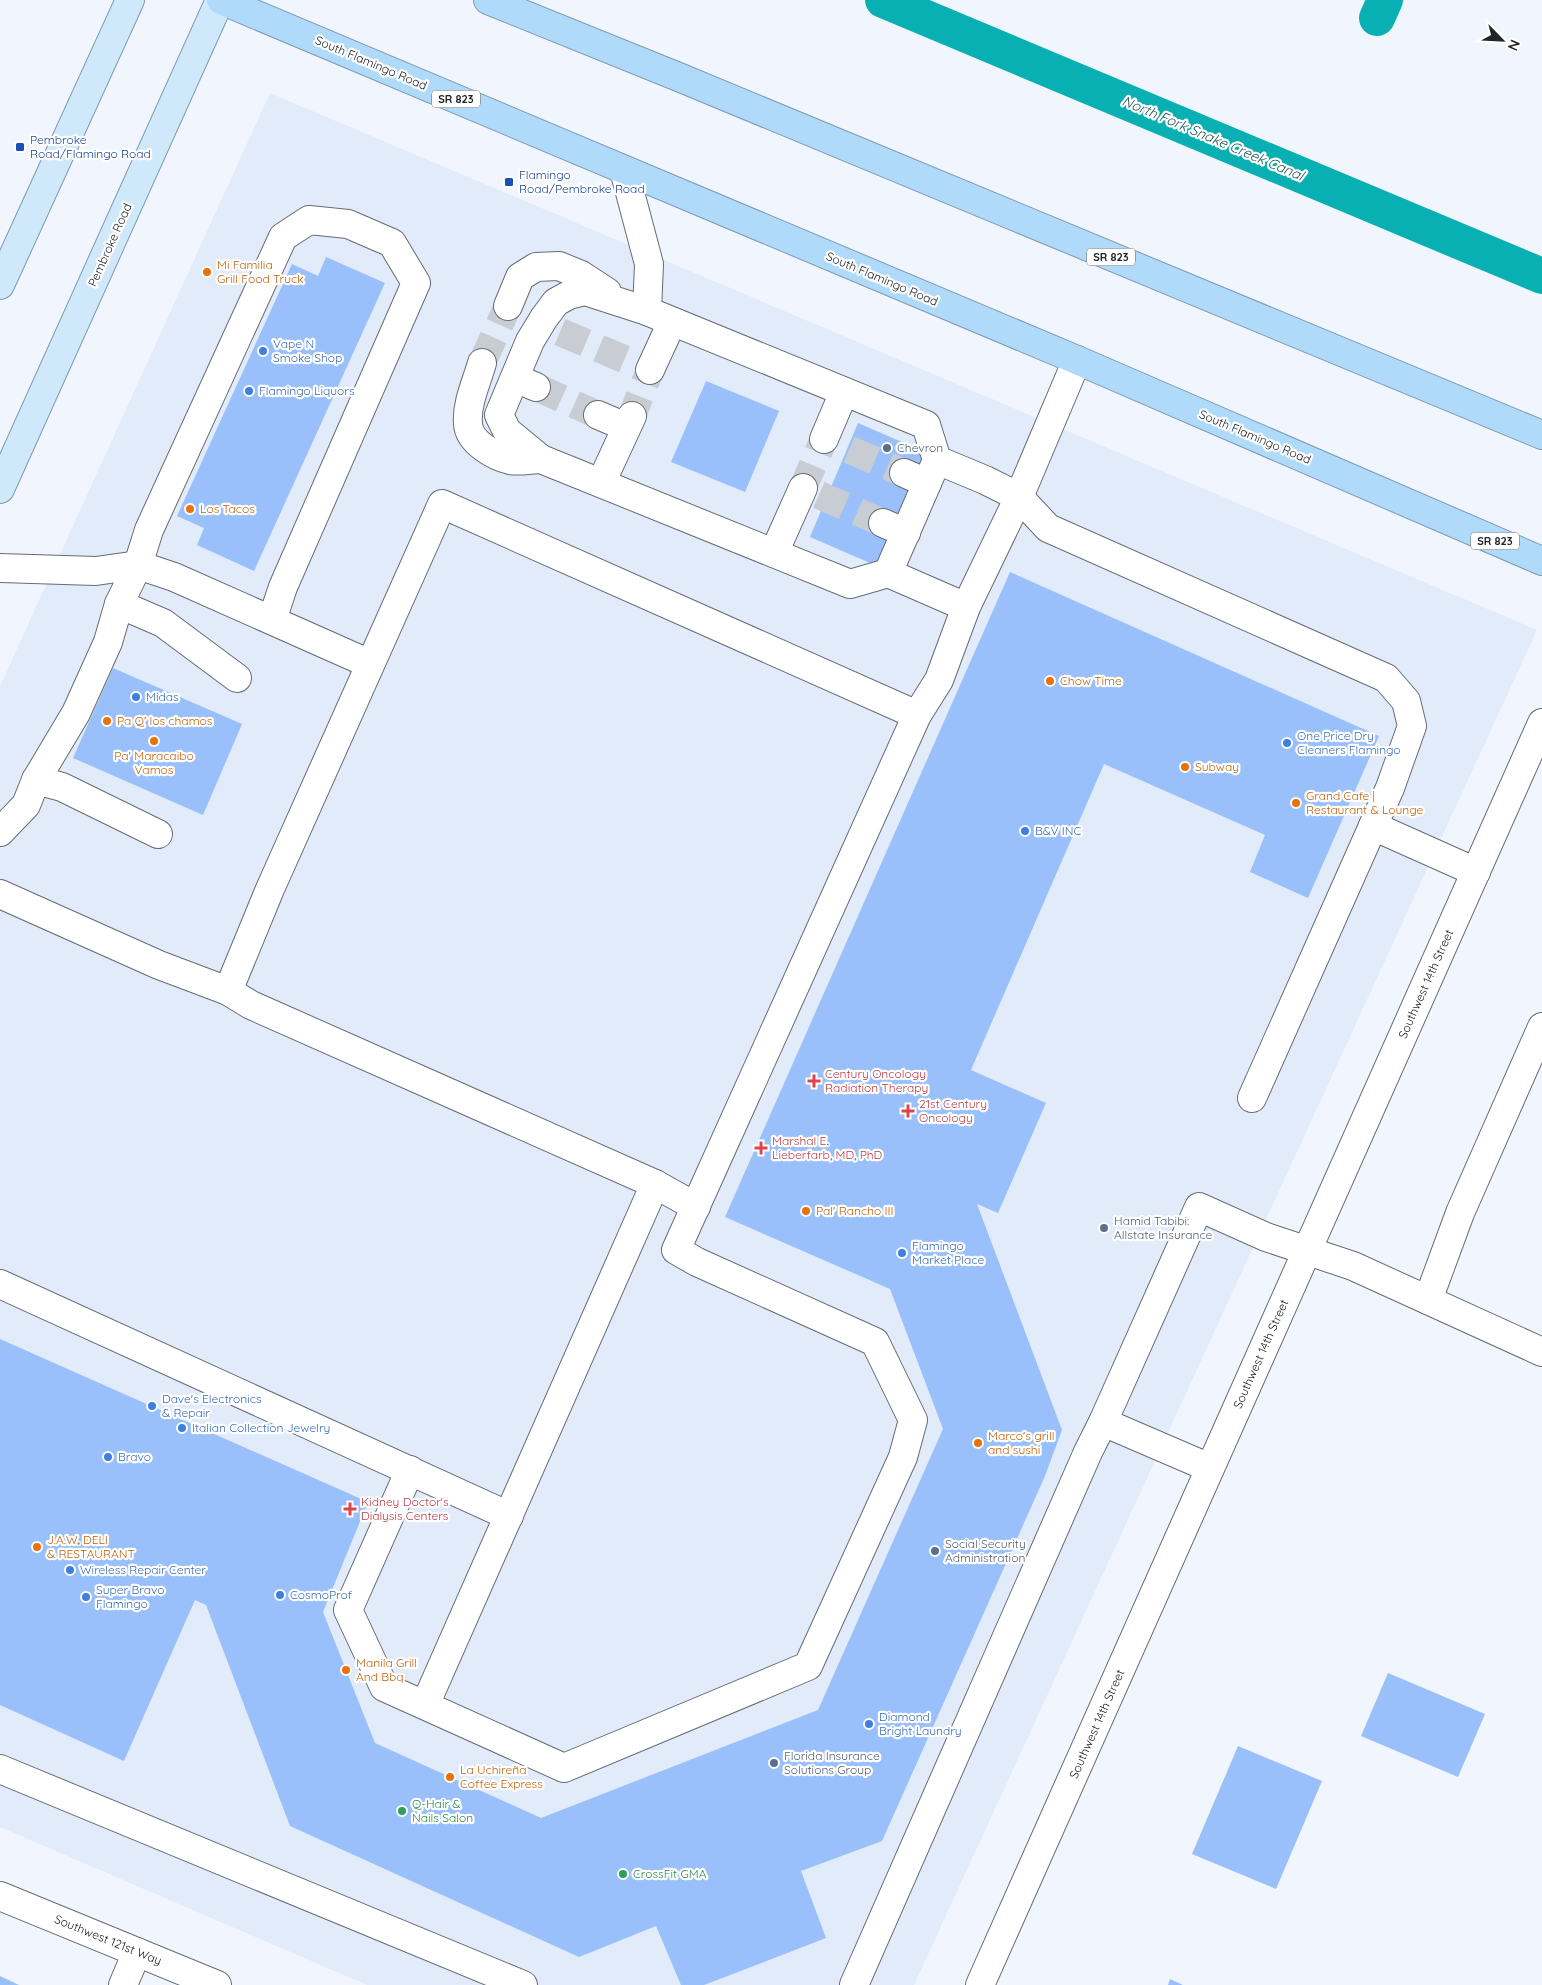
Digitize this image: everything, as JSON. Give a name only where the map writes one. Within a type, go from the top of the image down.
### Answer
[{"type":"highway","name":"South Flamingo Road","points":[[220,0],[1077,360],[1542,561]]},
{"type":"highway","name":"SR 823","points":[[488,0],[681,78],[1542,435]]},
{"type":"main road","points":[[0,285],[130,0]]},
{"type":"main road","name":"Pembroke Road","points":[[0,489],[220,0]]},
{"type":"street","points":[[624,170],[649,264],[639,309]]},
{"type":"street","points":[[0,832],[26,805],[36,780],[76,713],[108,642],[119,604],[138,565],[149,530],[283,237],[310,220],[348,224],[392,242],[416,283],[283,587],[272,620]]},
{"type":"street","points":[[508,306],[520,277],[536,267],[559,266],[580,275],[639,309]]},
{"type":"street","points":[[888,573],[894,528],[923,472],[926,426],[639,309],[585,291],[569,295],[556,302],[550,328],[530,341],[525,383],[499,415],[507,431],[541,459],[850,584],[888,573],[966,607]]},
{"type":"street","points":[[650,370],[672,322]]},
{"type":"street","points":[[410,1470],[348,1610],[384,1687],[564,1768],[808,1666],[903,1457],[913,1420],[875,1342],[697,1262],[676,1250],[917,714],[939,680],[966,607],[1019,497],[1077,360]]},
{"type":"street","points":[[482,363],[470,402],[468,424],[472,435],[486,450],[511,461],[541,459]]},
{"type":"street","points":[[824,440],[844,392]]},
{"type":"street","points":[[598,414],[629,422],[601,483]]},
{"type":"street","points":[[923,472],[986,480],[1019,497],[1048,528],[1386,678],[1406,702],[1412,726],[1390,788],[1252,1098]]},
{"type":"street","points":[[774,553],[802,488]]},
{"type":"street","points":[[228,991],[270,889],[442,504],[917,714]]},
{"type":"street","points":[[0,568],[96,571],[138,565],[174,577],[370,664]]},
{"type":"street","points":[[119,604],[163,623],[237,678]]},
{"type":"street","name":"Southwest 14th Street","points":[[980,1985],[1542,723]]},
{"type":"street","points":[[36,780],[62,787],[158,834]]},
{"type":"street","points":[[1373,826],[1476,872]]},
{"type":"street","points":[[0,894],[159,964],[228,991],[251,1005],[655,1184],[696,1207]]},
{"type":"street","points":[[1428,1300],[1460,1212],[1542,1027]]},
{"type":"street","points":[[425,1705],[655,1184]]},
{"type":"street","points":[[854,1985],[1088,1452],[1199,1207],[1266,1237],[1353,1266],[1542,1352]]},
{"type":"street","points":[[0,1284],[509,1516]]},
{"type":"street","points":[[1103,1422],[1210,1468]]},
{"type":"street","points":[[0,1769],[523,1985]]},
{"type":"street","name":"Southwest 121st Way","points":[[0,1896],[217,1985]]},
{"type":"street","points":[[123,1985],[137,1952]]},
{"type":"shaded area","points":[[270,93],[1537,630],[914,1985],[367,1985],[0,1827],[0,686]]},
{"type":"building","points":[[326,257],[385,283],[254,571],[197,545],[204,528],[177,516],[292,264],[318,276]]},
{"type":"building","points":[[706,381],[779,411],[745,492],[671,462]]},
{"type":"building","points":[[858,423],[925,452],[877,566],[810,537]]},
{"type":"building","name":"Flamingo Market Place","points":[[1010,572],[1379,736],[1308,898],[1250,872],[1265,835],[1104,764],[971,1070],[1046,1103],[998,1213],[977,1204],[1062,1430],[1045,1476],[882,1841],[801,1871],[826,1938],[704,1985],[681,1985],[656,1926],[579,1957],[290,1826],[206,1605],[195,1600],[124,1761],[0,1705],[0,1339],[368,1502],[323,1612],[375,1743],[541,1818],[818,1710],[943,1429],[890,1289],[725,1217]]},
{"type":"building","points":[[113,668],[242,724],[203,815],[73,758]]},
{"type":"building","points":[[1388,1673],[1485,1714],[1458,1777],[1361,1736]]},
{"type":"building","points":[[1238,1746],[1322,1781],[1276,1889],[1192,1854]]},
{"type":"building","points":[[0,1976],[19,1985],[0,1985]]},
{"type":"building","points":[[1170,1979],[1183,1985],[1168,1985]]},
{"type":"waterway","name":"North Fork Snake Creek Canal","points":[[883,0],[1542,276]]},
{"type":"waterway","points":[[1377,18],[1385,0]]},
{"type":"tunnel","points":[[482,363],[508,306]]},
{"type":"tunnel","points":[[560,332],[650,370],[632,416]]},
{"type":"tunnel","points":[[536,387],[598,415]]},
{"type":"tunnel","points":[[883,523],[803,488],[824,439],[904,473]]},
{"type":"place","name":"Pembroke Road/Flamingo Road","points":[[20,147]]},
{"type":"place","name":"Flamingo Road/Pembroke Road","points":[[509,182]]},
{"type":"place","name":"Mi Familia Grill Food Truck","points":[[207,272]]},
{"type":"place","name":"Vape N Smoke Shop","points":[[263,351]]},
{"type":"place","name":"Flamingo Liquors","points":[[249,391]]},
{"type":"place","name":"Chevron","points":[[887,448]]},
{"type":"place","name":"Los Tacos","points":[[190,509]]},
{"type":"place","name":"Chow Time","points":[[1050,681]]},
{"type":"place","name":"Midas","points":[[136,697]]},
{"type":"place","name":"Pa Q’ los chamos","points":[[107,721]]},
{"type":"place","name":"Pa' Maracaibo Vamos","points":[[154,741]]},
{"type":"place","name":"One Price Dry Cleaners Flamingo","points":[[1287,743]]},
{"type":"place","name":"Subway","points":[[1185,767]]},
{"type":"place","name":"Grand Cafe | Restaurant & Lounge","points":[[1296,803]]},
{"type":"place","name":"B&V INC","points":[[1025,831]]},
{"type":"place","name":"Century Oncology Radiation Therapy","points":[[814,1081]]},
{"type":"place","name":"21st Century Oncology","points":[[908,1111]]},
{"type":"place","name":"Marshal E. Lieberfarb, MD, PhD","points":[[761,1148]]},
{"type":"place","name":"Pal' Rancho III","points":[[806,1211]]},
{"type":"place","name":"Hamid Tabibi: Allstate Insurance","points":[[1104,1228]]},
{"type":"place","name":"Flamingo Market Place","points":[[902,1253]]},
{"type":"place","name":"Dave's Electronics & Repair","points":[[152,1406]]},
{"type":"place","name":"Italian Collection Jewelry","points":[[182,1428]]},
{"type":"place","name":"Marco's grill and sushi","points":[[978,1443]]},
{"type":"place","name":"Bravo","points":[[108,1457]]},
{"type":"place","name":"Kidney Doctor's Dialysis Centers","points":[[350,1509]]},
{"type":"place","name":"J.A.W. DELI & RESTAURANT","points":[[37,1547]]},
{"type":"place","name":"Social Security Administration","points":[[935,1551]]},
{"type":"place","name":"Wireless Repair Center","points":[[70,1570]]},
{"type":"place","name":"CosmoProf","points":[[280,1595]]},
{"type":"place","name":"Super Bravo Flamingo","points":[[86,1597]]},
{"type":"place","name":"Manila Grill And Bbq","points":[[346,1670]]},
{"type":"place","name":"Diamond Bright Laundry","points":[[869,1724]]},
{"type":"place","name":"Florida Insurance Solutions Group","points":[[774,1763]]},
{"type":"place","name":"La Uchireña Coffee Express","points":[[450,1777]]},
{"type":"place","name":"Q-Hair & Nails Salon","points":[[402,1811]]},
{"type":"place","name":"CrossFit GMA","points":[[623,1874]]}]
